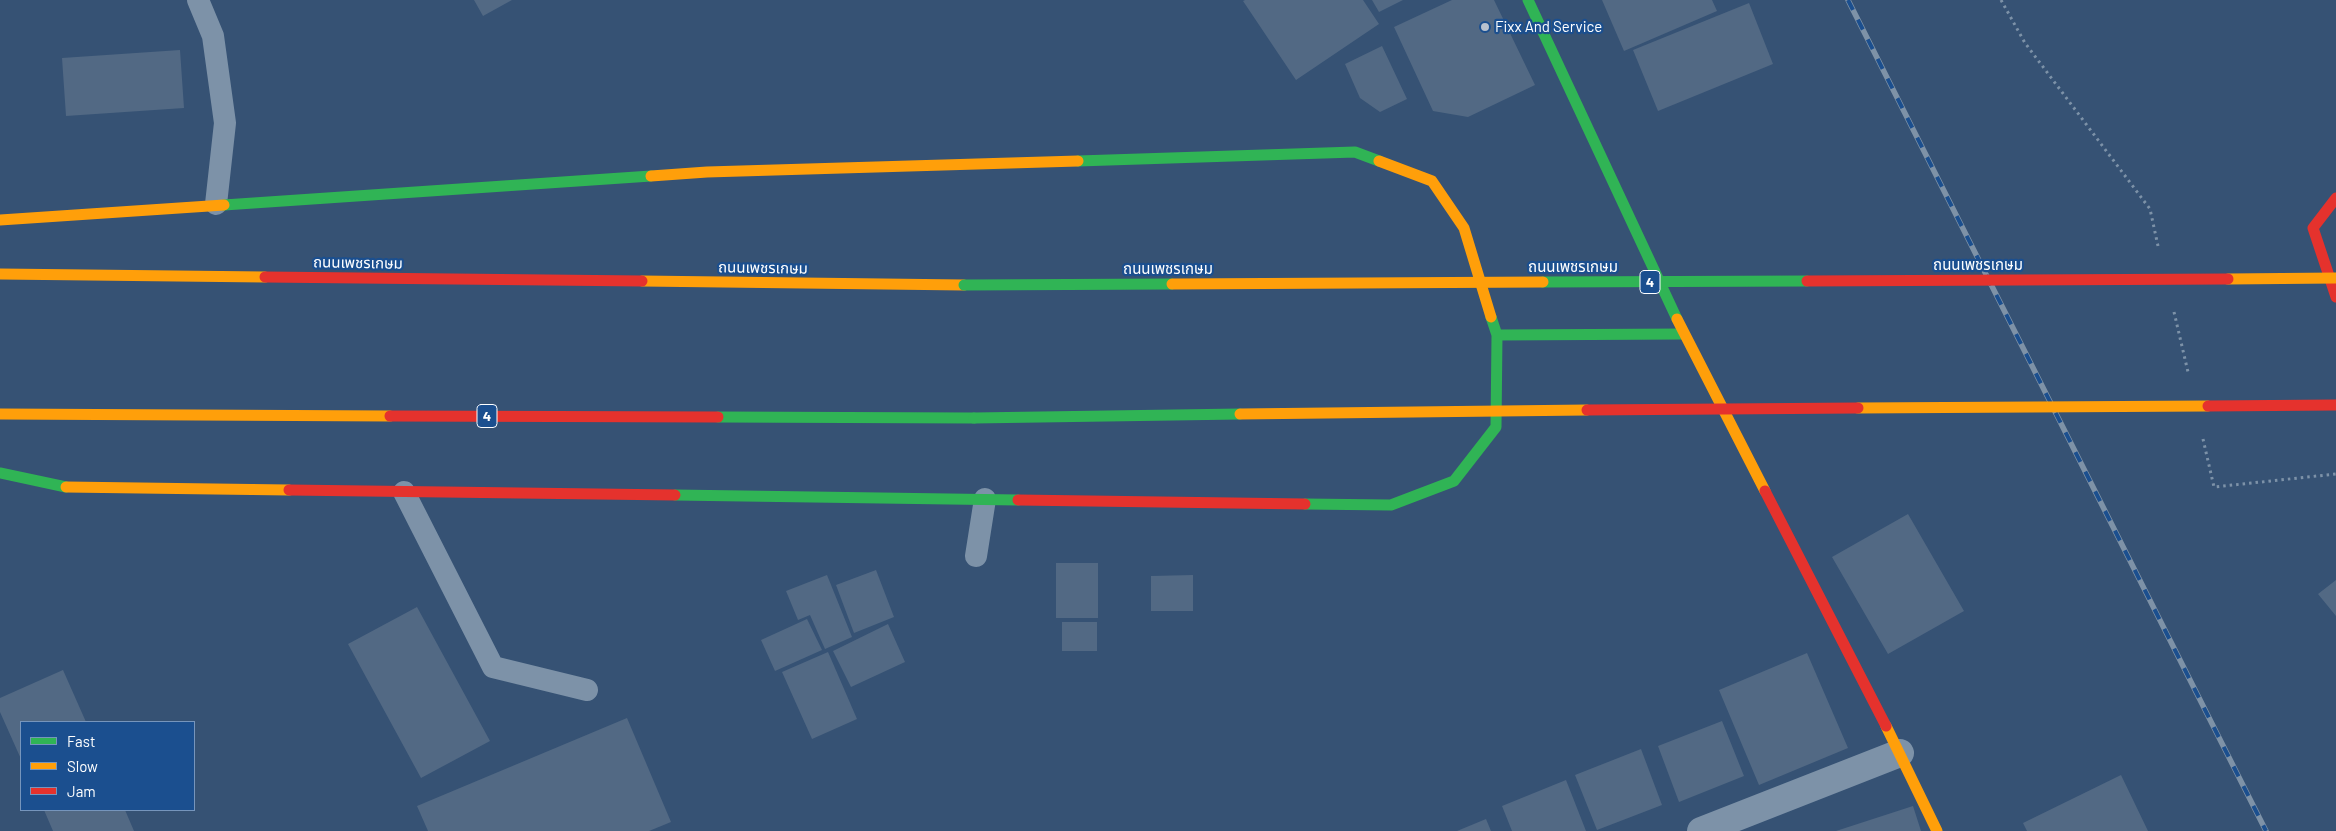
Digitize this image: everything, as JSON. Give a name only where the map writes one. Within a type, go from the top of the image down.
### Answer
[{"type":"main road","points":[[1528,0],[1684,334],[1900,753],[1937,831]]},
{"type":"main road","points":[[0,220],[707,172],[1355,152],[1432,181],[1464,228],[1497,335],[1496,427],[1454,481],[1391,505],[66,487],[0,473]]},
{"type":"main road","points":[[2336,198],[2313,228],[2336,297]]},
{"type":"main road","name":"ถนนเพชรเกษม","points":[[0,274],[964,285],[2336,278]]},
{"type":"main road","points":[[1497,335],[1684,334]]},
{"type":"main road","name":"4","points":[[0,414],[974,418],[1510,411],[2336,405]]},
{"type":"street","points":[[1701,831],[1900,753]]},
{"type":"lane","points":[[198,0],[213,36],[225,123],[216,204]]},
{"type":"lane","points":[[404,492],[493,666],[587,690]]},
{"type":"lane","points":[[976,556],[985,499]]},
{"type":"path","points":[[2001,0],[2025,43]]},
{"type":"building","points":[[474,0],[512,0],[483,16]]},
{"type":"building","points":[[1363,0],[1379,24],[1296,80],[1243,1]]},
{"type":"building","points":[[1372,0],[1403,0],[1379,12]]},
{"type":"building","points":[[1452,0],[1494,0],[1535,85],[1468,117],[1433,111],[1394,27]]},
{"type":"building","points":[[1602,0],[1712,0],[1717,11],[1624,51]]},
{"type":"building","points":[[1749,3],[1773,64],[1658,111],[1633,50]]},
{"type":"building","points":[[1382,46],[1407,99],[1380,112],[1360,98],[1345,64]]},
{"type":"building","points":[[180,50],[184,108],[66,116],[62,58]]},
{"type":"building","points":[[1908,514],[1964,611],[1888,654],[1832,557]]},
{"type":"building","points":[[1056,563],[1098,563],[1098,618],[1056,618]]},
{"type":"building","points":[[876,570],[894,617],[854,633],[836,585]]},
{"type":"building","points":[[827,575],[852,637],[825,649],[810,615],[798,620],[786,591]]},
{"type":"building","points":[[1193,575],[1193,611],[1151,611],[1151,576]]},
{"type":"building","points":[[2336,580],[2336,616],[2318,594]]},
{"type":"building","points":[[417,607],[490,741],[421,778],[348,644]]},
{"type":"building","points":[[807,619],[822,650],[775,671],[761,640]]},
{"type":"building","points":[[1062,622],[1097,622],[1097,651],[1062,651]]},
{"type":"building","points":[[888,624],[905,662],[851,687],[833,651]]},
{"type":"building","points":[[828,652],[857,719],[812,739],[782,672]]},
{"type":"building","points":[[1807,653],[1848,748],[1759,785],[1719,690]]},
{"type":"building","points":[[63,670],[86,721],[20,721],[20,757],[0,712],[0,698]]},
{"type":"building","points":[[627,718],[671,822],[649,831],[428,831],[417,806]]},
{"type":"building","points":[[1722,721],[1744,776],[1679,802],[1658,746]]},
{"type":"building","points":[[1641,749],[1662,805],[1597,830],[1575,775]]},
{"type":"building","points":[[2121,775],[2148,831],[2027,831],[2023,823]]},
{"type":"building","points":[[1566,780],[1586,831],[1512,831],[1502,806]]},
{"type":"building","points":[[1913,806],[1921,831],[1836,831]]},
{"type":"building","points":[[44,811],[125,811],[134,831],[53,831]]},
{"type":"building","points":[[1486,819],[1491,831],[1457,831]]},
{"type":"railway","points":[[1848,0],[2266,831]]},
{"type":"traffic: fast","points":[[1528,0],[1677,319]]},
{"type":"traffic: fast","points":[[1078,161],[1355,152],[1379,161]]},
{"type":"traffic: fast","points":[[224,205],[651,176]]},
{"type":"traffic: fast","points":[[1543,282],[1807,281]]},
{"type":"traffic: fast","points":[[964,285],[1172,284]]},
{"type":"traffic: fast","points":[[1305,504],[1391,505],[1454,481],[1496,427],[1497,335],[1491,317]]},
{"type":"traffic: fast","points":[[1497,335],[1684,334]]},
{"type":"traffic: fast","points":[[974,418],[1240,414]]},
{"type":"traffic: fast","points":[[718,417],[974,418]]},
{"type":"traffic: fast","points":[[0,473],[66,487]]},
{"type":"traffic: fast","points":[[675,495],[1018,500]]},
{"type":"traffic: slow","points":[[651,176],[707,172],[1078,161]]},
{"type":"traffic: slow","points":[[1379,161],[1432,181],[1464,228],[1491,317]]},
{"type":"traffic: slow","points":[[0,220],[224,205]]},
{"type":"traffic: slow","points":[[0,274],[265,277]]},
{"type":"traffic: slow","points":[[2228,279],[2336,278]]},
{"type":"traffic: slow","points":[[642,281],[964,285]]},
{"type":"traffic: slow","points":[[1172,284],[1543,282]]},
{"type":"traffic: slow","points":[[1677,319],[1765,491]]},
{"type":"traffic: slow","points":[[1858,408],[2208,406]]},
{"type":"traffic: slow","points":[[1240,414],[1587,410]]},
{"type":"traffic: slow","points":[[0,414],[390,416]]},
{"type":"traffic: slow","points":[[66,487],[289,490]]},
{"type":"traffic: slow","points":[[1886,726],[1937,831]]},
{"type":"traffic: jam","points":[[2336,198],[2313,228],[2336,297]]},
{"type":"traffic: jam","points":[[265,277],[642,281]]},
{"type":"traffic: jam","points":[[1807,281],[2228,279]]},
{"type":"traffic: jam","points":[[2208,406],[2336,405]]},
{"type":"traffic: jam","points":[[1587,410],[1858,408]]},
{"type":"traffic: jam","points":[[390,416],[718,417]]},
{"type":"traffic: jam","points":[[289,490],[675,495]]},
{"type":"traffic: jam","points":[[1765,491],[1886,726]]},
{"type":"traffic: jam","points":[[1018,500],[1305,504]]},
{"type":"place","name":"Fixx And Service","points":[[1485,27]]}]
